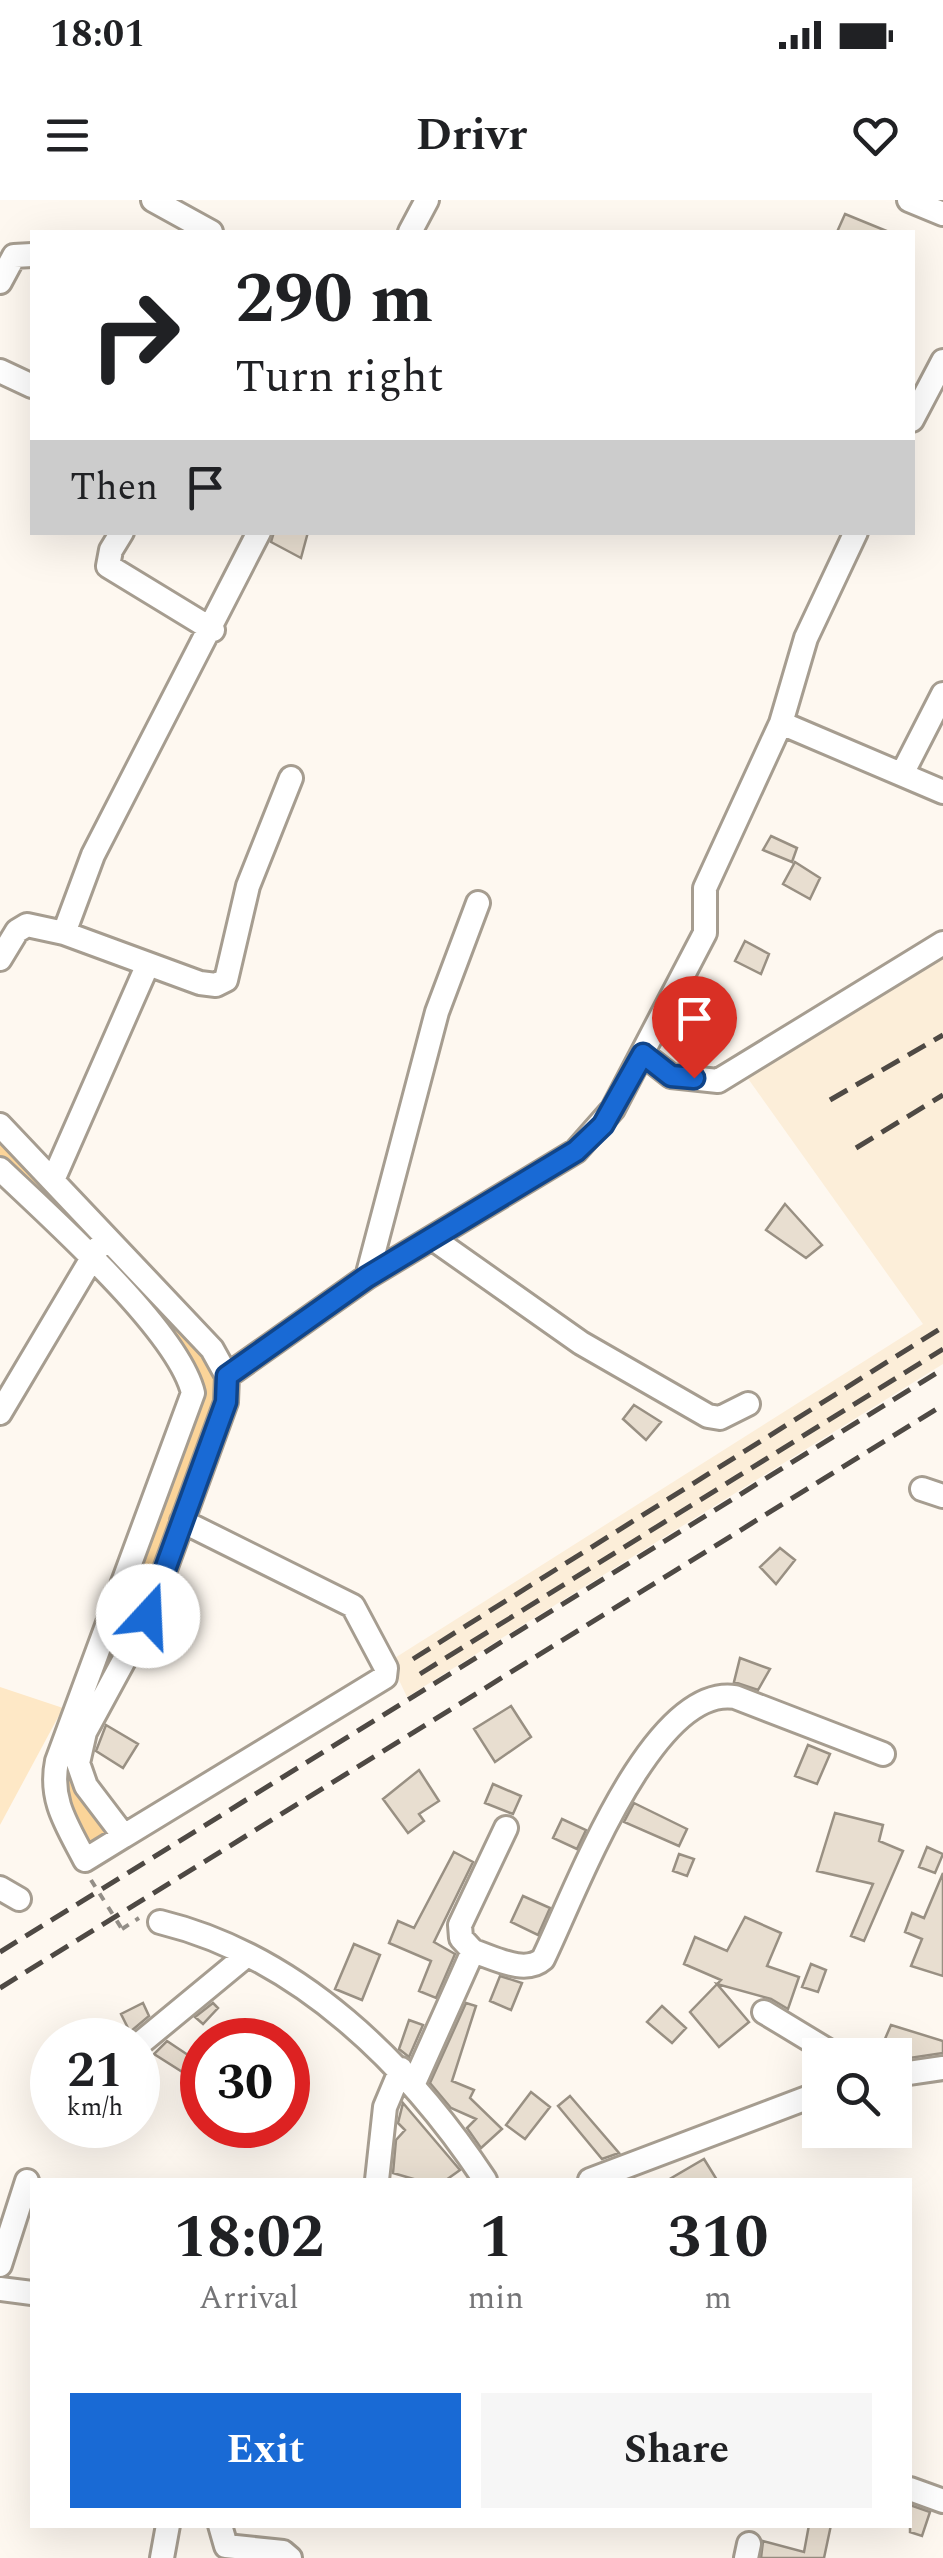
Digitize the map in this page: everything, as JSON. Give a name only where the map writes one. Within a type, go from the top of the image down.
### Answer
[{"type":"street","points":[[153,200],[169,223],[202,230]]},
{"type":"street","points":[[411,230],[427,200]]},
{"type":"street","points":[[909,200],[943,214]]},
{"type":"street","points":[[0,282],[14,256],[30,254]]},
{"type":"street","points":[[915,413],[943,361]]},
{"type":"street","points":[[0,371],[30,385]]},
{"type":"street","points":[[120,535],[111,550],[108,566],[213,630]]},
{"type":"street","points":[[64,934],[76,891],[115,810],[213,630],[259,535]]},
{"type":"street","points":[[227,1376],[367,1277],[435,1240],[589,1140],[614,1109],[706,933],[705,888],[780,723],[806,638],[855,535]]},
{"type":"street","points":[[902,774],[943,694]]},
{"type":"street","points":[[780,723],[943,792]]},
{"type":"street","points":[[0,960],[17,930],[27,925],[64,934],[200,983],[216,985],[226,980],[248,886],[291,778]]},
{"type":"street","points":[[367,1277],[436,1012],[478,903]]},
{"type":"street","points":[[643,1054],[671,1076],[718,1081],[943,944]]},
{"type":"street","points":[[53,1180],[148,964]]},
{"type":"street","points":[[0,1125],[212,1349],[227,1376],[226,1402],[148,1616],[84,1732],[78,1763],[86,1786],[124,1836]]},
{"type":"street","points":[[0,1169],[92,1257],[175,1353],[188,1370],[193,1393],[57,1760],[52,1786],[56,1804],[85,1860],[385,1676],[386,1668],[353,1606],[182,1520]]},
{"type":"street","points":[[0,1412],[107,1237]]},
{"type":"street","points":[[435,1240],[580,1343],[708,1416],[720,1418],[748,1404]]},
{"type":"street","points":[[506,1828],[460,1926],[461,1938],[473,1951],[524,1967],[543,1959],[647,1753],[700,1702],[717,1694],[735,1697],[883,1754]]},
{"type":"street","points":[[154,1917],[221,1940],[308,1991],[407,2076],[484,2178]]},
{"type":"street","points":[[378,2178],[385,2107],[407,2076],[473,1951]]},
{"type":"street","points":[[160,2027],[247,1955]]},
{"type":"street","points":[[764,2012],[807,2038]]},
{"type":"street","points":[[912,2073],[943,2068]]},
{"type":"street","points":[[595,2178],[802,2100]]},
{"type":"street","points":[[0,2265],[27,2181]]},
{"type":"street","points":[[0,2289],[30,2293]]},
{"type":"street","points":[[912,2490],[943,2500]]},
{"type":"street","points":[[162,2558],[167,2528]]},
{"type":"street","points":[[221,2528],[226,2546],[283,2552],[290,2558]]},
{"type":"path","points":[[91,1880],[122,1928],[154,1917]]},
{"type":"shaded area","points":[[943,951],[943,1364],[407,1697],[390,1661],[923,1324],[744,1073]]},
{"type":"shaded area","points":[[0,1687],[63,1708],[0,1825]]},
{"type":"building","points":[[845,214],[884,230],[838,230]]},
{"type":"building","points":[[273,535],[307,535],[301,558],[271,542]]},
{"type":"building","points":[[771,836],[797,848],[792,862],[763,850]]},
{"type":"building","points":[[795,862],[820,878],[810,899],[783,884]]},
{"type":"building","points":[[745,941],[769,954],[761,974],[735,961]]},
{"type":"building","points":[[702,1026],[718,1035],[702,1062],[684,1053]]},
{"type":"building","points":[[785,1204],[822,1245],[806,1258],[766,1230]]},
{"type":"building","points":[[634,1405],[661,1422],[646,1440],[623,1419]]},
{"type":"building","points":[[780,1548],[795,1560],[776,1584],[760,1567]]},
{"type":"building","points":[[165,1621],[174,1630],[165,1639],[156,1630]]},
{"type":"building","points":[[740,1658],[770,1669],[758,1690],[734,1682]]},
{"type":"building","points":[[511,1706],[531,1737],[495,1762],[474,1729]]},
{"type":"building","points":[[106,1725],[138,1744],[123,1768],[96,1751]]},
{"type":"building","points":[[808,1745],[830,1754],[817,1784],[795,1776]]},
{"type":"building","points":[[419,1770],[439,1801],[419,1814],[424,1821],[408,1833],[383,1799]]},
{"type":"building","points":[[493,1784],[521,1796],[513,1814],[485,1803]]},
{"type":"building","points":[[634,1803],[687,1829],[679,1846],[624,1822]]},
{"type":"building","points":[[835,1813],[883,1825],[879,1841],[903,1851],[864,1941],[851,1936],[873,1884],[817,1871]]},
{"type":"building","points":[[562,1819],[586,1830],[577,1849],[553,1838]]},
{"type":"building","points":[[927,1847],[943,1854],[935,1873],[919,1867]]},
{"type":"building","points":[[454,1852],[473,1862],[434,1942],[455,1954],[436,1998],[419,1991],[431,1961],[389,1943],[398,1921],[414,1928]]},
{"type":"building","points":[[679,1854],[694,1859],[687,1876],[673,1871]]},
{"type":"building","points":[[943,1873],[943,1976],[911,1966],[922,1939],[905,1932],[912,1913],[924,1918]]},
{"type":"building","points":[[523,1896],[550,1908],[538,1935],[511,1922]]},
{"type":"building","points":[[745,1917],[781,1933],[767,1966],[799,1977],[788,2009],[771,1999],[717,1984],[721,1980],[684,1964],[695,1937],[727,1951]]},
{"type":"building","points":[[354,1944],[380,1955],[362,2000],[335,1989]]},
{"type":"building","points":[[811,1964],[826,1970],[818,1992],[802,1987]]},
{"type":"building","points":[[500,1976],[522,1983],[511,2010],[490,2001]]},
{"type":"building","points":[[717,1984],[749,2022],[719,2047],[690,2012]]},
{"type":"building","points":[[143,2003],[149,2016],[123,2018],[121,2014]]},
{"type":"building","points":[[213,2003],[218,2008],[209,2018],[195,2017]]},
{"type":"building","points":[[466,2003],[476,2006],[452,2081],[474,2090],[470,2098],[502,2129],[481,2148],[467,2128],[476,2119],[451,2108],[430,2083]]},
{"type":"building","points":[[662,2006],[686,2028],[672,2043],[647,2022]]},
{"type":"building","points":[[409,2020],[423,2025],[409,2057],[399,2049]]},
{"type":"building","points":[[891,2025],[943,2041],[943,2053],[912,2058],[912,2038],[885,2038]]},
{"type":"building","points":[[167,2041],[180,2050],[180,2070],[160,2058],[160,2048]]},
{"type":"building","points":[[531,2092],[550,2107],[525,2139],[506,2125]]},
{"type":"building","points":[[570,2096],[619,2153],[602,2159],[558,2106]]},
{"type":"building","points":[[403,2103],[460,2170],[449,2178],[410,2178],[393,2173],[396,2140],[405,2130],[398,2123]]},
{"type":"building","points":[[704,2159],[716,2178],[671,2178]]},
{"type":"building","points":[[912,2506],[930,2512],[922,2536],[910,2532]]},
{"type":"building","points":[[808,2528],[830,2528],[824,2558],[761,2558],[763,2541],[804,2552]]},
{"type":"waterway","points":[[0,1146],[74,1218]]},
{"type":"waterway","points":[[93,1689],[135,1598],[209,1383],[207,1363],[118,1264]]},
{"type":"waterway","points":[[72,1744],[71,1786],[104,1849]]},
{"type":"railway","points":[[830,1100],[943,1035]]},
{"type":"railway","points":[[856,1148],[943,1095]]},
{"type":"railway","points":[[413,1659],[943,1327]]},
{"type":"railway","points":[[420,1674],[943,1349]]},
{"type":"railway","points":[[0,1952],[943,1369]]},
{"type":"railway","points":[[0,1988],[943,1405]]},
{"type":"route","points":[[148,1616],[226,1402],[227,1376],[367,1277],[435,1240],[576,1151],[603,1125],[643,1054],[671,1076],[694,1078]]}]
